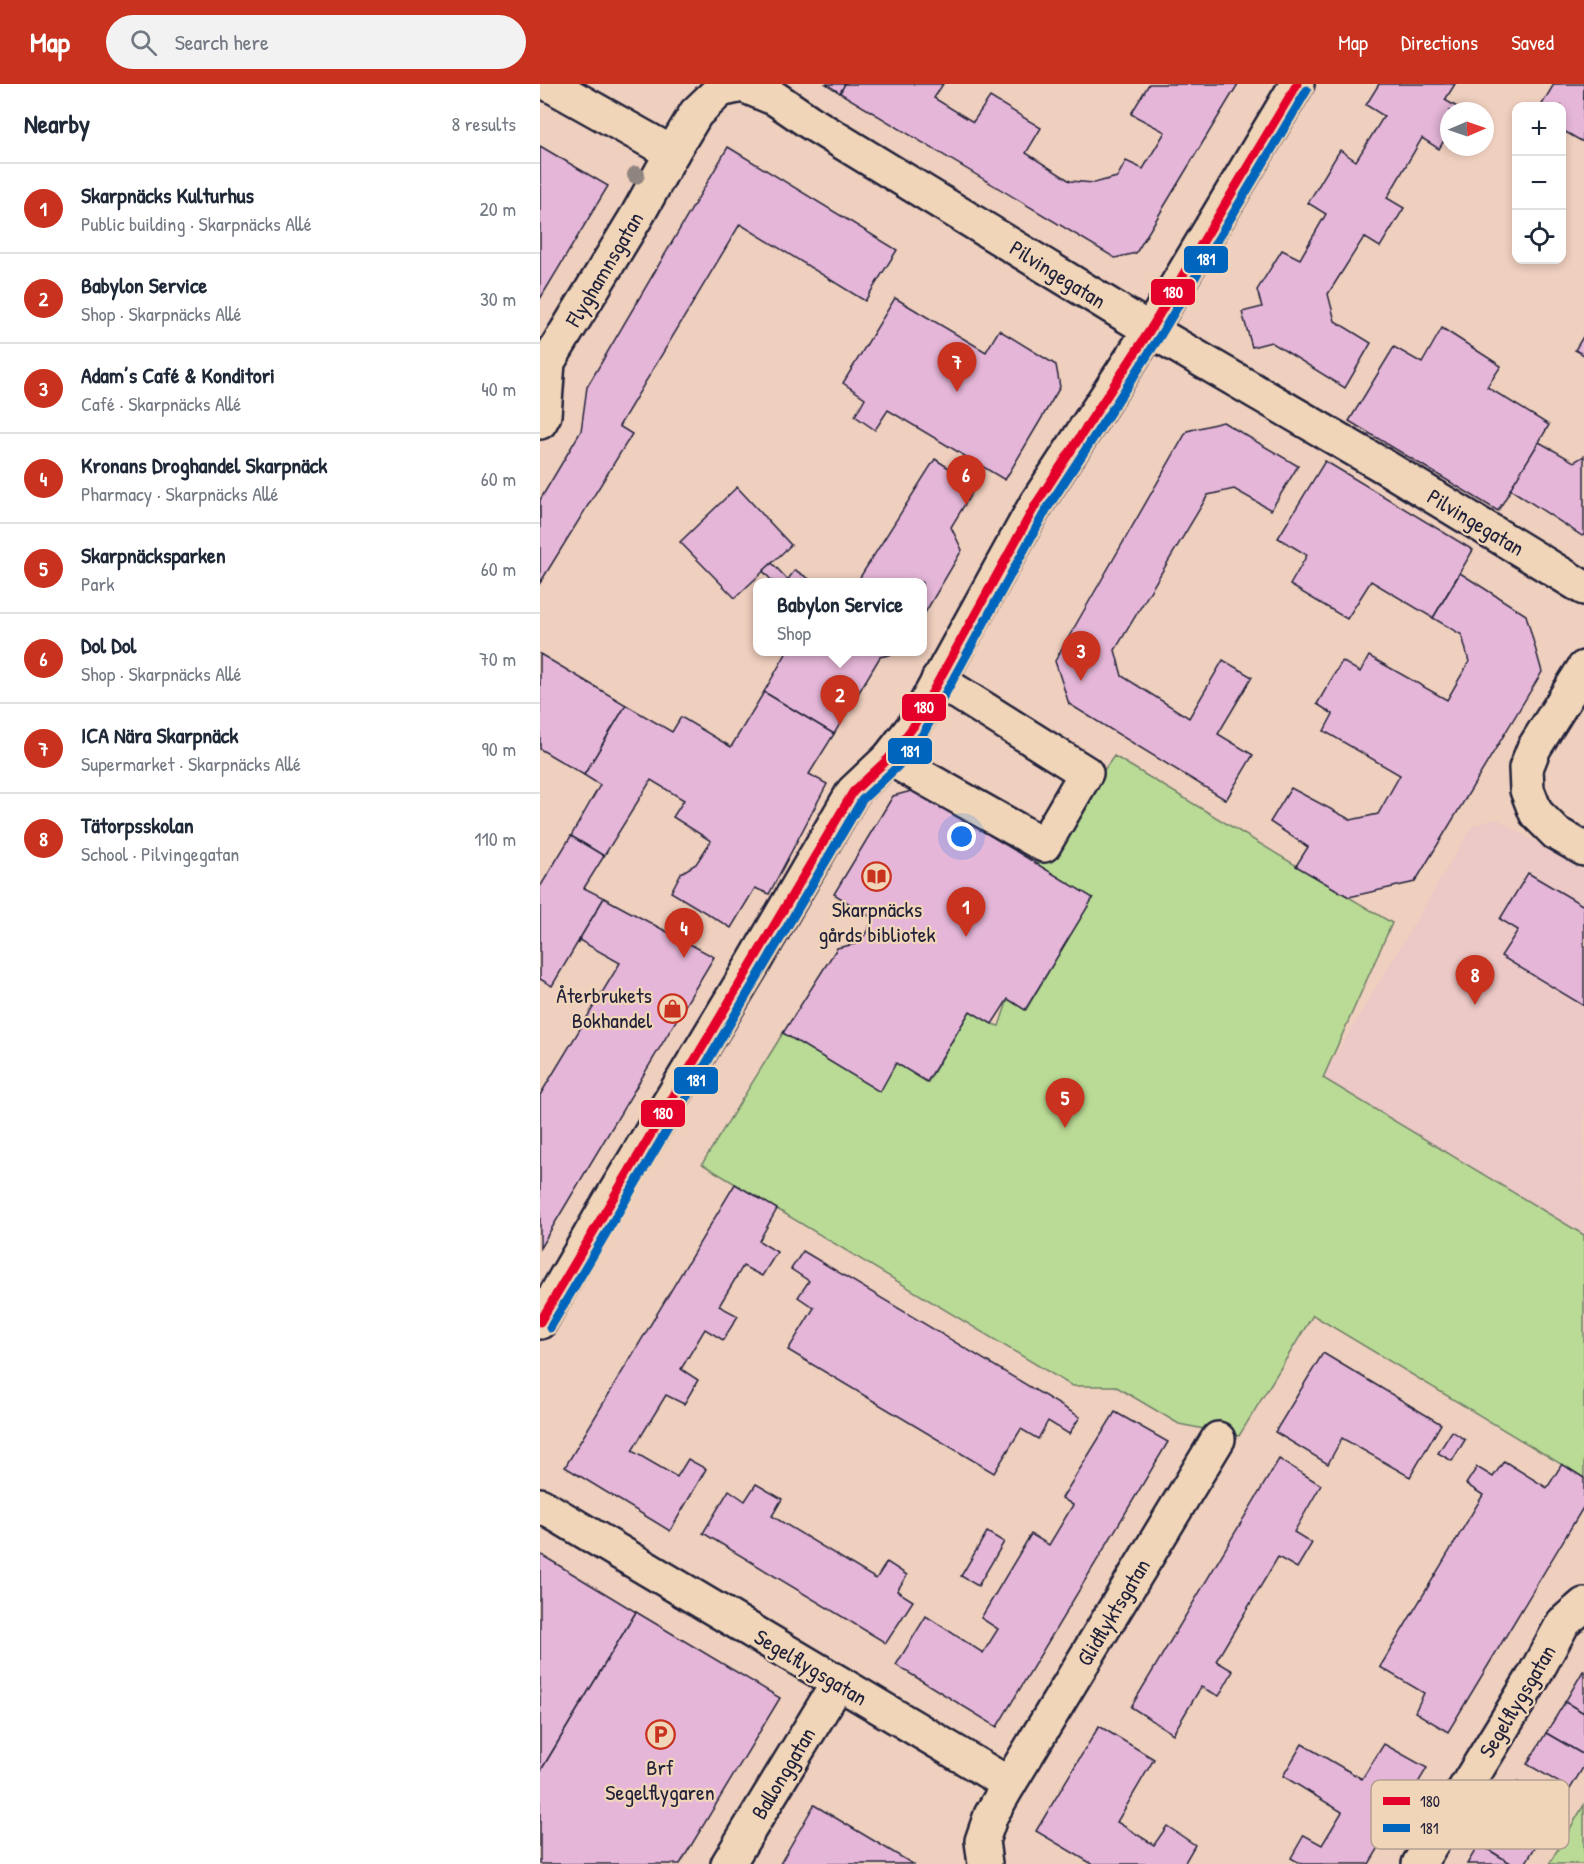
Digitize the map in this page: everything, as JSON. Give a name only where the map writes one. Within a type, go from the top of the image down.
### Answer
[{"type":"street","points":[[549,84],[582,92],[672,153]]},
{"type":"street","points":[[540,1322],[853,792],[889,758],[913,727],[1036,504],[1149,330],[1297,84]]},
{"type":"street","name":"Pilvingegatan","points":[[672,153],[696,113],[720,90],[743,85],[776,99],[811,123],[1149,330],[1387,468],[1584,588]]},
{"type":"street","name":"Flyghamnsgatan","points":[[540,422],[544,415],[548,362],[638,214],[672,153]]},
{"type":"street","points":[[1584,668],[1534,748],[1526,768],[1527,790],[1536,813],[1556,833],[1584,849]]},
{"type":"street","points":[[889,758],[1044,845],[1086,773],[938,680]]},
{"type":"street","name":"Glidflyktsgatan","points":[[1009,1784],[1218,1439]]},
{"type":"street","name":"Segelflygsgatan","points":[[540,1505],[1009,1784]]},
{"type":"street","name":"Segelflygsgatan","points":[[1470,1780],[1534,1676],[1563,1623],[1584,1605]]},
{"type":"street","name":"Ballonggatan","points":[[728,1864],[837,1683]]},
{"type":"street","points":[[985,1864],[982,1841],[991,1815],[1009,1784]]},
{"type":"street","name":"Segelflygsgatan","points":[[1419,1864],[1428,1849]]},
{"type":"shaded area","points":[[1497,819],[1584,871],[1584,1235],[1322,1078],[1473,825]]},
{"type":"green space","points":[[1114,756],[1392,923],[1323,1078],[1584,1235],[1584,1478],[1313,1315],[1239,1436],[1179,1424],[1115,1386],[1072,1386],[702,1164],[783,1033],[880,1091],[896,1063],[928,1082],[970,1011],[999,1026],[1008,999],[1026,1010],[1092,898],[1037,864]]},
{"type":"green space","points":[[1584,1805],[1584,1864],[1549,1864],[1558,1849],[1569,1849],[1569,1830]]},
{"type":"building","points":[[826,84],[845,84],[840,93]]},
{"type":"building","points":[[845,84],[943,84],[934,98],[973,122],[990,97],[1041,128],[1026,153],[1070,181],[1094,183],[1117,177],[1126,161],[1143,169],[1165,132],[1131,114],[1149,84],[1238,84],[1136,253],[1115,258],[840,93]]},
{"type":"building","points":[[1379,84],[1455,84],[1445,100],[1448,102],[1440,102],[1439,149],[1422,138],[1387,198],[1404,208],[1380,247],[1364,237],[1328,294],[1335,321],[1371,343],[1345,388],[1271,342],[1252,347],[1242,312],[1262,307],[1257,290],[1282,250],[1300,259],[1326,214],[1308,203],[1340,150],[1356,161],[1384,116],[1366,105]]},
{"type":"building","points":[[1554,84],[1584,84],[1583,142],[1566,132],[1566,102],[1543,102]]},
{"type":"building","points":[[540,146],[608,186],[540,299]]},
{"type":"building","points":[[728,147],[897,250],[865,301],[740,224],[619,426],[632,434],[540,583],[540,500],[581,431],[587,387]]},
{"type":"building","points":[[895,298],[986,352],[999,330],[1056,365],[1060,387],[1005,480],[888,410],[875,430],[855,416],[865,398],[843,383]]},
{"type":"building","points":[[1442,328],[1501,366],[1487,387],[1549,425],[1498,511],[1349,421],[1394,347],[1422,363]]},
{"type":"building","points":[[1584,335],[1584,355],[1575,350]]},
{"type":"building","points":[[1223,422],[1298,466],[1271,510],[1234,489],[1208,495],[1115,650],[1122,676],[1189,718],[1223,660],[1252,677],[1218,734],[1253,755],[1226,800],[1069,704],[1055,661],[1187,431]]},
{"type":"building","points":[[1539,442],[1574,462],[1584,456],[1584,535],[1582,536],[1510,489]]},
{"type":"building","points":[[935,459],[976,486],[951,527],[962,550],[927,610],[927,578],[860,578]]},
{"type":"building","points":[[1325,461],[1473,550],[1433,618],[1371,581],[1347,619],[1290,585],[1307,555],[1278,538]]},
{"type":"building","points":[[737,487],[791,545],[756,578],[753,578],[753,581],[735,598],[680,542]]},
{"type":"building","points":[[772,563],[786,578],[769,578],[763,571]]},
{"type":"building","points":[[795,570],[808,578],[789,578]]},
{"type":"building","points":[[1460,573],[1526,615],[1542,672],[1415,882],[1349,897],[1296,866],[1308,847],[1270,822],[1291,788],[1351,820],[1378,814],[1400,775],[1324,731],[1333,714],[1317,704],[1342,661],[1360,672],[1369,656],[1447,700],[1469,662],[1462,635],[1433,618]]},
{"type":"building","points":[[540,654],[626,705],[584,775],[540,749]]},
{"type":"building","points":[[785,656],[884,656],[880,657],[834,734],[764,692]]},
{"type":"building","points":[[764,692],[834,734],[809,774],[827,784],[769,894],[755,888],[731,928],[671,892],[681,873],[696,864],[711,841],[673,817],[684,800],[651,780],[604,856],[571,836],[600,785],[584,775],[626,705],[672,732],[681,717],[731,747]]},
{"type":"building","points":[[915,790],[1093,898],[1025,1010],[1008,999],[992,1024],[970,1011],[927,1082],[896,1063],[880,1092],[783,1033],[837,948],[860,943],[874,919],[834,894],[893,796]]},
{"type":"building","points":[[571,836],[604,856],[584,888],[604,898],[552,986],[540,979],[540,887]]},
{"type":"building","points":[[1528,873],[1584,906],[1584,1006],[1501,956],[1518,930],[1500,919]]},
{"type":"building","points":[[604,898],[714,957],[540,1248],[540,1095],[620,963],[579,940]]},
{"type":"building","points":[[735,1184],[777,1209],[759,1241],[777,1252],[762,1276],[743,1266],[719,1306],[738,1316],[723,1340],[705,1329],[681,1369],[698,1380],[684,1404],[666,1395],[632,1451],[677,1477],[688,1459],[706,1469],[670,1531],[565,1467]]},
{"type":"building","points":[[803,1251],[1080,1417],[1069,1434],[1048,1421],[1038,1439],[1021,1429],[994,1473],[788,1350],[814,1308],[798,1297],[809,1281],[791,1269]]},
{"type":"building","points":[[1323,1353],[1441,1424],[1410,1477],[1342,1438],[1328,1464],[1275,1432]]},
{"type":"building","points":[[1115,1412],[1168,1442],[997,1727],[896,1665],[926,1616],[983,1653],[998,1629],[981,1618],[1031,1534],[1049,1545],[1073,1505],[1062,1498]]},
{"type":"building","points":[[1452,1431],[1465,1440],[1452,1461],[1438,1453]]},
{"type":"building","points":[[1279,1459],[1321,1485],[1294,1532],[1312,1543],[1297,1568],[1278,1557],[1216,1661],[1233,1671],[1219,1696],[1201,1687],[1173,1734],[1131,1707]]},
{"type":"building","points":[[1504,1461],[1547,1488],[1562,1464],[1584,1478],[1584,1506],[1448,1732],[1415,1712],[1424,1693],[1380,1667],[1483,1495],[1466,1484],[1477,1467],[1493,1477]]},
{"type":"building","points":[[756,1484],[782,1499],[772,1516],[876,1579],[887,1562],[907,1575],[897,1591],[913,1601],[886,1643],[703,1533],[729,1490],[745,1501]]},
{"type":"building","points":[[987,1532],[1004,1542],[978,1586],[961,1576]]},
{"type":"building","points":[[540,1554],[636,1612],[540,1772]]},
{"type":"building","name":"Brf Segelflygaren","points":[[636,1612],[780,1698],[680,1864],[540,1864],[540,1772]]},
{"type":"building","points":[[1584,1671],[1584,1713],[1565,1702]]},
{"type":"building","points":[[1565,1702],[1584,1713],[1584,1755],[1546,1733]]},
{"type":"building","points":[[1099,1726],[1154,1759],[1117,1822],[1154,1845],[1167,1826],[1195,1845],[1184,1864],[1092,1864],[1036,1831]]},
{"type":"building","points":[[1546,1733],[1584,1755],[1584,1766],[1570,1789],[1569,1780],[1555,1780],[1527,1764]]},
{"type":"building","points":[[1302,1744],[1362,1779],[1384,1744],[1427,1768],[1420,1780],[1371,1780],[1371,1849],[1378,1849],[1369,1864],[1301,1864],[1291,1858],[1304,1835],[1322,1845],[1342,1812],[1283,1776]]},
{"type":"building","points":[[814,1805],[913,1864],[780,1864]]},
{"type":"building","points":[[1476,1849],[1487,1849],[1512,1864],[1467,1864]]},
{"type":"building","points":[[1487,1849],[1534,1849],[1525,1864],[1512,1864]]},
{"type":"transit line","name":"180","points":[[540,1322],[853,792],[889,758],[913,727],[1036,504],[1150,330],[1297,84]]},
{"type":"transit line","name":"181","points":[[550,1328],[862,800],[898,766],[923,734],[1046,510],[1160,336],[1307,90]]},
{"type":"place","name":"ICA Nära Skarpnäck","points":[[957,392]]},
{"type":"place","name":"Dol Dol","points":[[966,505]]},
{"type":"place","name":"Adam’s Café & Konditori","points":[[1081,681]]},
{"type":"place","name":"Babylon Service","points":[[840,725]]},
{"type":"place","name":"Skarpnäcks gårds bibliotek","points":[[877,877]]},
{"type":"place","name":"Skarpnäcks Kulturhus","points":[[966,937]]},
{"type":"place","name":"Kronans Droghandel Skarpnäck","points":[[684,958]]},
{"type":"place","name":"Tätorpsskolan","points":[[1475,1005]]},
{"type":"place","name":"Återbrukets Bokhandel","points":[[673,1008]]},
{"type":"place","name":"Skarpnäcksparken","points":[[1065,1128]]},
{"type":"place","name":"Brf Segelflygaren","points":[[660,1735]]}]
